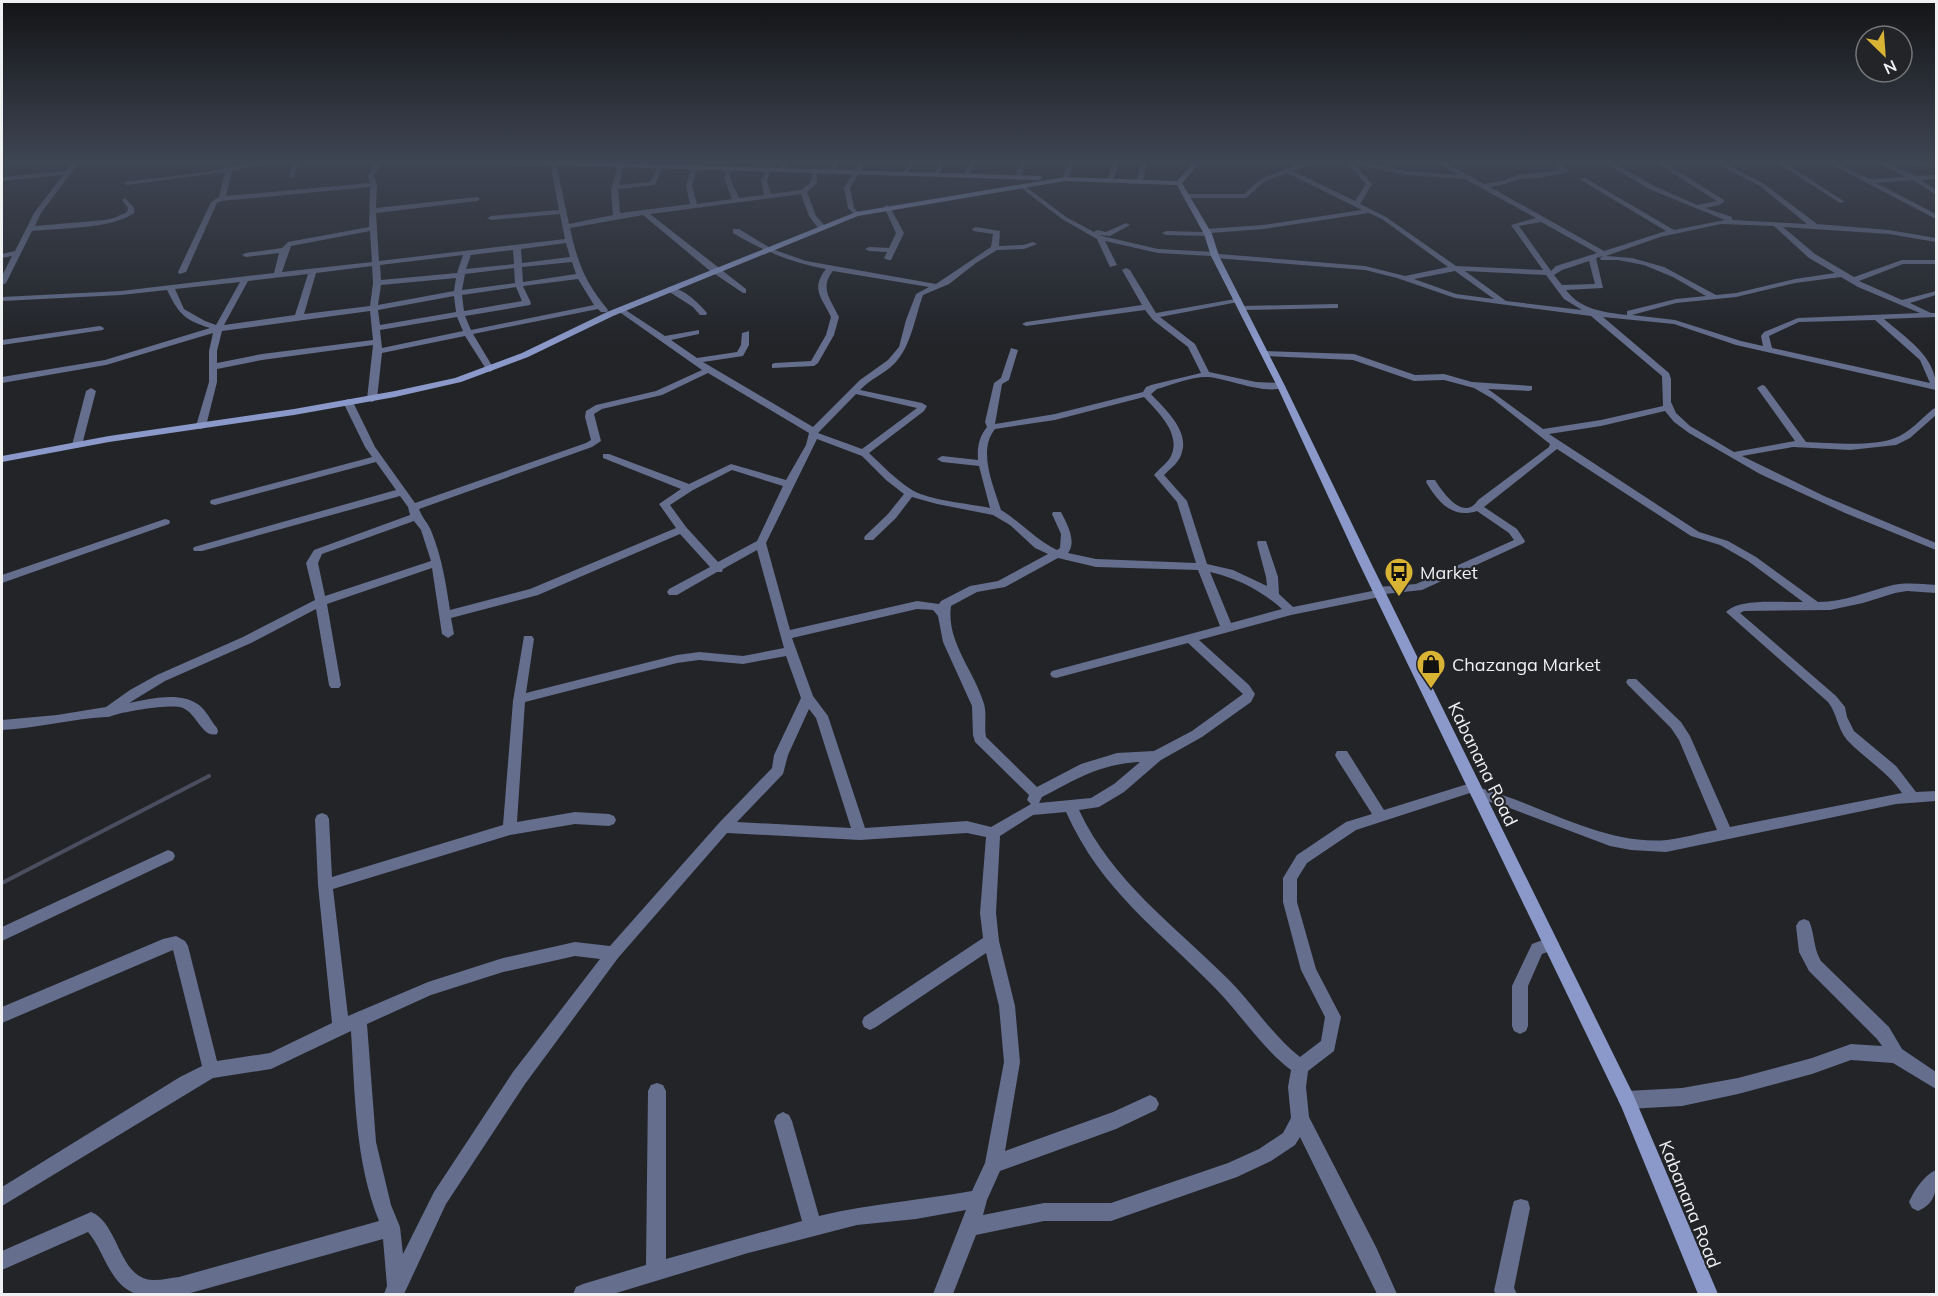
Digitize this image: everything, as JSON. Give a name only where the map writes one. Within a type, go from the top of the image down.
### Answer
[{"type":"street","points":[[2,283],[33,222]]},
{"type":"street","points":[[30,229],[92,222]]},
{"type":"street","points":[[182,272],[205,222]]},
{"type":"street","points":[[372,399],[376,346],[374,308],[377,284],[373,222]]},
{"type":"street","points":[[565,222],[568,241],[591,298],[610,314]]},
{"type":"street","points":[[566,227],[587,222]]},
{"type":"street","points":[[655,222],[713,272],[743,291]]},
{"type":"street","points":[[818,222],[821,226]]},
{"type":"street","points":[[2,459],[77,445],[372,399],[429,387],[525,356],[621,309],[831,222]]},
{"type":"street","points":[[888,258],[900,233],[895,222]]},
{"type":"street","points":[[1073,222],[1100,238],[1158,251],[1358,267],[1405,278],[1447,294],[1505,303],[1682,323],[1739,343],[1936,387]]},
{"type":"street","name":"Kabanana Road","points":[[1202,222],[1215,255],[1265,353],[1475,790],[1628,1100],[1708,1294]]},
{"type":"street","points":[[1166,233],[1207,232],[1293,222]]},
{"type":"street","points":[[1390,222],[1505,303]]},
{"type":"street","points":[[1527,222],[1515,225],[1559,288],[1570,300],[1593,313],[1666,375],[1667,408],[1687,427],[1732,455],[1797,488],[1936,547]]},
{"type":"street","points":[[1549,222],[1604,254]]},
{"type":"street","points":[[1658,222],[1673,231]]},
{"type":"street","points":[[1405,278],[1455,268],[1549,274],[1559,268],[1673,231],[1719,222]]},
{"type":"street","points":[[1764,222],[1889,232],[1936,240]]},
{"type":"street","points":[[1810,222],[1815,226]]},
{"type":"street","points":[[1774,223],[1807,253],[1854,280],[1935,316]]},
{"type":"street","points":[[1090,231],[1107,234],[1126,225]]},
{"type":"street","points":[[277,275],[286,245],[373,228]]},
{"type":"street","points":[[976,230],[997,233],[995,248]]},
{"type":"street","points":[[736,231],[765,250],[812,265],[936,286]]},
{"type":"street","points":[[1100,238],[1113,265]]},
{"type":"street","points":[[2,299],[90,295],[170,287],[568,241]]},
{"type":"street","points":[[672,592],[718,569],[761,543],[789,484],[812,446],[814,433],[854,391],[899,353],[920,294],[954,277],[973,261],[995,248],[1024,247],[1033,244]]},
{"type":"street","points":[[517,246],[519,286],[536,319]]},
{"type":"street","points":[[869,249],[893,250]]},
{"type":"street","points":[[246,255],[284,250]]},
{"type":"street","points":[[468,252],[460,273],[459,315],[466,333],[490,369]]},
{"type":"street","points":[[2,256],[17,254]]},
{"type":"street","points":[[1593,258],[1618,257],[1639,262],[1684,280],[1713,297]]},
{"type":"street","points":[[1559,288],[1600,286],[1593,258]]},
{"type":"street","points":[[377,284],[575,259]]},
{"type":"street","points":[[1854,280],[1902,262],[1936,262]]},
{"type":"street","points":[[775,366],[814,363],[826,344],[835,317],[820,288],[821,279],[831,268]]},
{"type":"street","points":[[1126,270],[1147,307],[1192,346],[1206,374]]},
{"type":"street","points":[[298,317],[312,272]]},
{"type":"street","points":[[1626,315],[1661,304],[1744,293],[1802,280],[1844,274]]},
{"type":"street","points":[[2,380],[106,362],[218,328],[374,308],[458,293],[582,276]]},
{"type":"street","points":[[201,426],[213,382],[213,351],[218,328],[245,279]]},
{"type":"street","points":[[170,287],[181,310],[202,323],[218,328]]},
{"type":"street","points":[[671,289],[696,305],[703,313]]},
{"type":"street","points":[[1903,302],[1936,293]]},
{"type":"street","points":[[376,328],[526,303]]},
{"type":"street","points":[[1155,316],[1240,304],[1335,306]]},
{"type":"street","points":[[213,367],[262,357],[376,346],[466,333],[599,306]]},
{"type":"street","points":[[1026,324],[1147,307]]},
{"type":"street","points":[[621,309],[708,370],[814,433],[863,453],[910,493],[937,501],[996,512],[1014,523],[1039,546],[1056,554],[1096,563],[1203,567],[1245,579],[1267,590],[1291,611]]},
{"type":"street","points":[[1768,350],[1765,336],[1786,324],[1806,320],[1935,316]]},
{"type":"street","points":[[1878,318],[1924,358],[1936,387]]},
{"type":"street","points":[[2,343],[100,328]]},
{"type":"street","points":[[663,339],[696,332]]},
{"type":"street","points":[[696,361],[740,354],[745,345],[746,333]]},
{"type":"street","points":[[992,426],[990,422],[998,383],[1005,380],[1014,350]]},
{"type":"street","points":[[1265,353],[1354,357],[1414,378],[1444,377],[1477,386],[1528,388]]},
{"type":"street","points":[[335,685],[312,563],[318,552],[588,445],[596,441],[596,433],[590,422],[589,413],[599,407],[658,393],[708,370]]},
{"type":"street","points":[[996,512],[983,464],[982,448],[988,430],[992,426],[1055,417],[1146,394],[1154,387],[1206,374],[1256,385],[1281,386]]},
{"type":"street","points":[[1477,386],[1496,397],[1555,444],[1695,534],[1724,543],[1752,558],[1814,605]]},
{"type":"street","points":[[1762,388],[1803,445]]},
{"type":"street","points":[[77,445],[91,391]]},
{"type":"street","points":[[854,391],[922,406],[863,453]]},
{"type":"street","points":[[1146,394],[1174,425],[1178,451],[1173,461],[1159,475],[1182,501],[1203,567],[1227,628]]},
{"type":"street","points":[[348,402],[370,447],[426,530],[437,563],[448,634]]},
{"type":"street","points":[[1540,432],[1601,423],[1667,408]]},
{"type":"street","points":[[1732,455],[1787,445],[1850,447],[1896,442],[1907,436],[1936,411]]},
{"type":"street","points":[[1431,482],[1437,494],[1457,509],[1464,511],[1479,507],[1482,502],[1553,448],[1555,444]]},
{"type":"street","points":[[606,456],[689,488]]},
{"type":"street","points":[[214,502],[378,458]]},
{"type":"street","points":[[942,459],[983,464]]},
{"type":"street","points":[[718,569],[682,529],[664,504],[689,488],[731,467],[789,484]]},
{"type":"street","points":[[198,549],[402,492]]},
{"type":"street","points":[[868,538],[892,516],[910,493]]},
{"type":"street","points":[[1056,674],[1291,611],[1379,592],[1418,587],[1520,541],[1518,535],[1486,515],[1479,507]]},
{"type":"street","points":[[1036,794],[980,739],[979,708],[952,646],[942,613],[945,604],[957,597],[974,589],[1001,584],[1065,550],[1066,534],[1057,514]]},
{"type":"street","points":[[2,579],[165,522]]},
{"type":"street","points":[[444,616],[534,592],[682,529]]},
{"type":"street","points":[[761,543],[785,635],[807,698],[822,716],[860,834]]},
{"type":"street","points":[[1262,543],[1272,577],[1273,596]]},
{"type":"street","points":[[107,712],[124,699],[161,678],[247,640],[321,602],[437,563]]},
{"type":"street","points":[[1912,797],[1896,774],[1844,730],[1839,718],[1839,706],[1732,612],[1742,608],[1841,604],[1907,587],[1936,589]]},
{"type":"street","points":[[785,635],[917,605],[940,609],[942,613]]},
{"type":"street","points":[[510,829],[520,699],[528,639]]},
{"type":"street","points":[[724,827],[860,834],[967,827],[993,833],[1030,810],[1094,803],[1119,788],[1155,756],[1197,734],[1247,699],[1249,694],[1190,639]]},
{"type":"street","points":[[520,699],[677,659],[699,656],[743,660],[791,651]]},
{"type":"street","points":[[1632,682],[1676,725],[1686,739],[1725,833]]},
{"type":"street","points":[[396,1291],[440,1198],[519,1078],[613,953],[724,827],[778,770],[781,755],[807,698]]},
{"type":"street","points":[[2,725],[151,704],[181,702],[195,709],[212,731]]},
{"type":"street","points":[[1342,755],[1381,816]]},
{"type":"street","points":[[1030,810],[1036,794],[1056,782],[1117,758],[1155,756]]},
{"type":"street","points":[[1387,1294],[1300,1119],[1297,1087],[1300,1067],[1328,1045],[1333,1017],[1309,970],[1290,902],[1290,878],[1302,859],[1351,826],[1475,790],[1524,806],[1611,840],[1637,845],[1666,846],[1912,797],[1936,796]]},
{"type":"street","points":[[1071,807],[1078,824],[1102,864],[1149,917],[1222,984],[1282,1055],[1300,1067]]},
{"type":"street","points":[[325,885],[510,829],[575,818],[609,820]]},
{"type":"street","points":[[322,819],[325,885],[340,1027]]},
{"type":"street","points":[[943,1294],[970,1227],[978,1199],[994,1164],[1012,1062],[1007,1006],[991,941],[987,913],[993,833]]},
{"type":"street","points":[[2,934],[168,856]]},
{"type":"street","points":[[1804,926],[1807,952],[1815,966],[1883,1033],[1896,1055]]},
{"type":"street","points":[[870,1022],[991,941]]},
{"type":"street","points":[[2,1015],[168,944],[176,943],[180,946],[211,1070]]},
{"type":"street","points":[[1520,1026],[1520,986],[1537,949],[1551,944]]},
{"type":"street","points":[[2,1197],[186,1083],[211,1070],[272,1061],[340,1027],[428,989],[502,965],[575,949],[613,953]]},
{"type":"street","points":[[358,1019],[367,1142],[382,1206],[391,1227],[396,1291]]},
{"type":"street","points":[[1628,1100],[1683,1097],[1738,1086],[1812,1066],[1851,1052],[1896,1055],[1933,1076]]},
{"type":"street","points":[[656,1273],[657,1091]]},
{"type":"street","points":[[994,1164],[1116,1120],[1150,1104]]},
{"type":"street","points":[[970,1227],[1044,1212],[1111,1212],[1232,1171],[1265,1155],[1288,1139],[1300,1119]]},
{"type":"street","points":[[783,1121],[813,1228]]},
{"type":"street","points":[[1918,1202],[1936,1179]]},
{"type":"street","points":[[583,1294],[747,1244],[856,1216],[916,1210],[978,1199]]},
{"type":"street","points":[[1507,1294],[1504,1291],[1521,1208]]},
{"type":"street","points":[[2,1261],[92,1221],[100,1230],[114,1258],[130,1281],[147,1289],[179,1287],[391,1227]]},
{"type":"waterway","points":[[2,883],[209,776]]},
{"type":"place","name":"Market","points":[[1399,598]]},
{"type":"place","name":"Chazanga Market","points":[[1431,690]]}]
